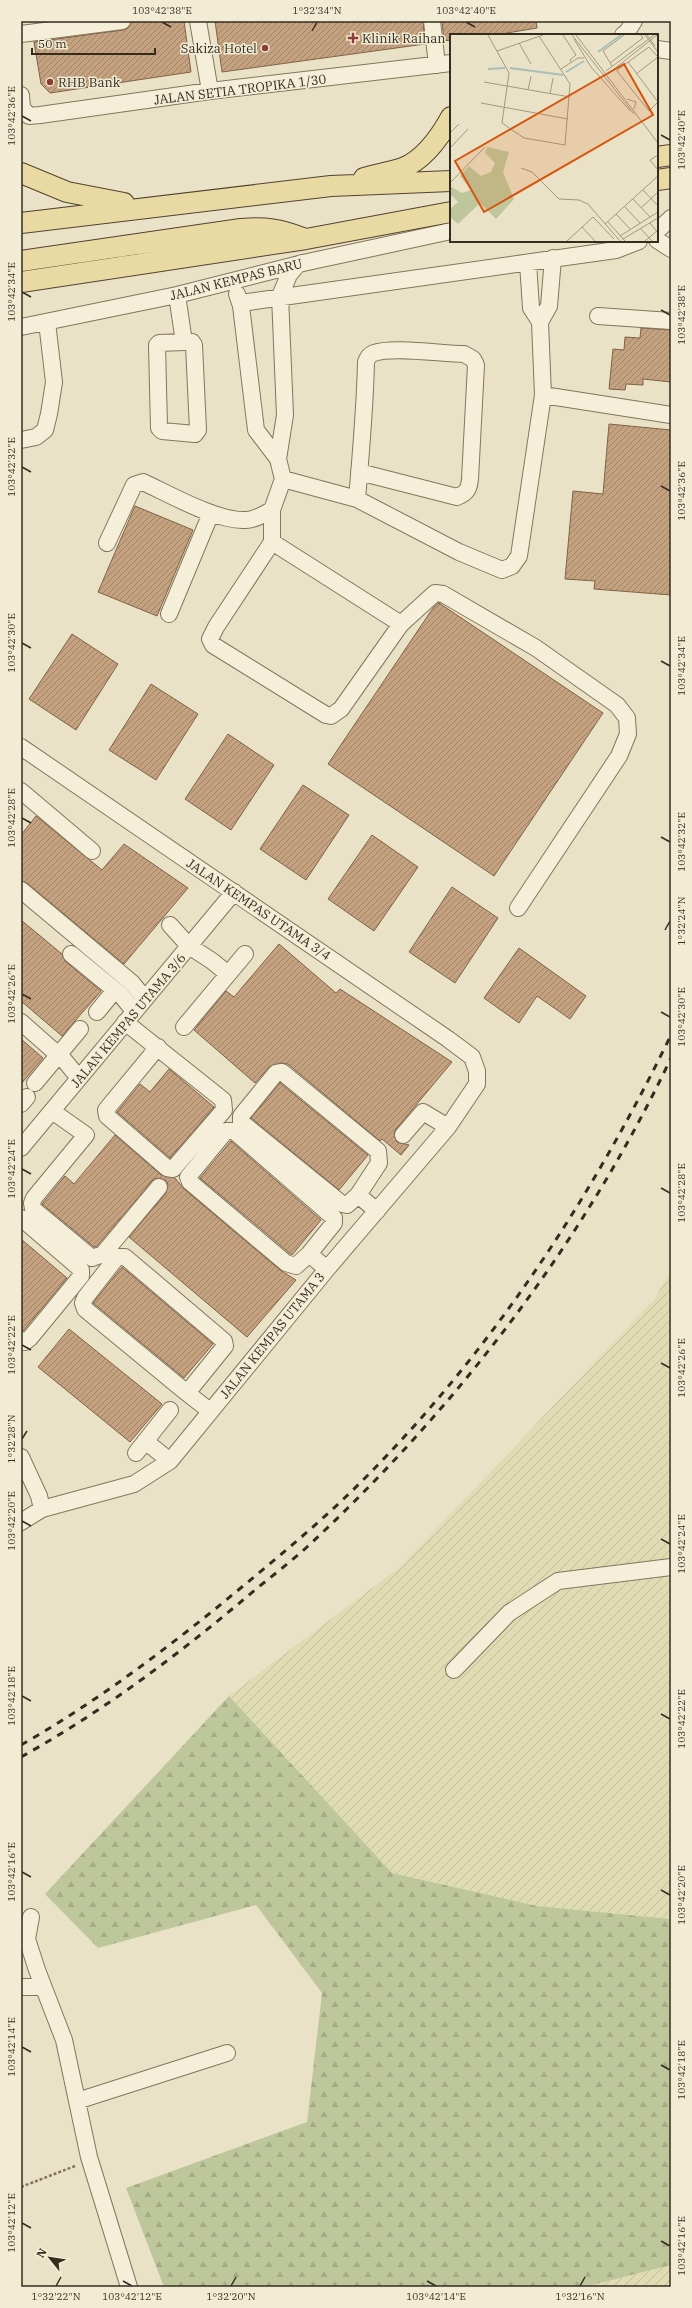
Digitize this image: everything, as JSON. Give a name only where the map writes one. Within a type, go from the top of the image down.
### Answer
[{"type":"main road","points":[[331,186],[409,165],[430,148],[443,132],[450,119]]},
{"type":"main road","points":[[658,158],[671,155]]},
{"type":"main road","points":[[21,173],[51,187],[78,195],[146,206]]},
{"type":"main road","points":[[658,180],[671,178]]},
{"type":"main road","points":[[21,223],[146,206],[331,186],[450,181]]},
{"type":"main road","name":"JALAN KEMPAS BARU","points":[[21,282],[306,239],[450,212]]},
{"type":"main road","points":[[21,261],[265,227],[281,230],[306,239]]},
{"type":"street","points":[[21,34],[122,21]]},
{"type":"street","points":[[198,21],[210,91]]},
{"type":"street","points":[[432,21],[444,64]]},
{"type":"street","points":[[658,49],[671,51]]},
{"type":"street","name":"JALAN SETIA TROPIKA 1/30","points":[[21,95],[22,108],[29,116],[210,91],[444,64]]},
{"type":"street","points":[[658,230],[671,218]]},
{"type":"street","name":"JALAN KEMPAS BARU","points":[[21,327],[178,295],[303,263],[450,231]]},
{"type":"street","points":[[658,241],[671,249]]},
{"type":"street","points":[[240,303],[280,296],[616,250],[636,242]]},
{"type":"street","points":[[540,322],[549,306],[553,258]]},
{"type":"street","points":[[278,459],[286,415],[280,296],[289,276],[297,265],[303,263]]},
{"type":"street","points":[[283,479],[357,499],[459,552],[502,570],[512,566],[519,556],[543,395],[540,322],[531,308],[528,263]]},
{"type":"street","points":[[209,287],[227,288],[236,291],[240,303],[256,430],[278,459],[283,479],[272,510],[272,542],[216,627],[210,639],[213,645],[326,715],[331,716],[341,709],[401,624],[435,593],[443,594],[536,648],[617,705],[626,718],[628,734],[619,756],[518,908]]},
{"type":"street","points":[[178,295],[184,342]]},
{"type":"street","points":[[598,316],[671,321]]},
{"type":"street","points":[[21,440],[36,437],[45,430],[49,414],[54,382],[47,322]]},
{"type":"street","points":[[159,342],[184,342],[192,342],[194,345],[198,430],[195,434],[162,431],[159,428],[157,345],[159,342]]},
{"type":"street","points":[[357,499],[359,472],[364,420],[366,362],[369,356],[375,352],[394,351],[464,354],[473,359],[476,365],[470,488],[464,494],[457,497],[359,472]]},
{"type":"street","points":[[543,395],[671,414]]},
{"type":"street","points":[[107,543],[134,485],[138,482],[143,482],[211,513],[247,520],[272,510]]},
{"type":"street","points":[[169,614],[211,513]]},
{"type":"street","points":[[272,542],[401,624]]},
{"type":"street","name":"JALAN KEMPAS UTAMA 3/4","points":[[22,749],[234,892],[472,1058],[477,1071],[477,1084]]},
{"type":"street","points":[[21,791],[92,851]]},
{"type":"street","points":[[21,890],[132,983],[145,999]]},
{"type":"street","name":"JALAN KEMPAS UTAMA 3/6","points":[[23,1139],[52,1111],[234,892]]},
{"type":"street","points":[[170,925],[189,946],[212,961],[228,974]]},
{"type":"street","points":[[71,954],[115,990],[130,1017],[158,1047],[223,1100],[224,1110],[172,1169],[167,1168],[107,1116],[106,1110],[158,1047]]},
{"type":"street","points":[[184,1027],[245,954]]},
{"type":"street","points":[[97,1012],[115,990]]},
{"type":"street","points":[[21,1022],[58,1055],[79,1078]]},
{"type":"street","points":[[35,1083],[80,1029]]},
{"type":"street","points":[[282,1072],[378,1151],[379,1163],[358,1195],[347,1205],[342,1204],[241,1122],[241,1116],[276,1073],[282,1072]]},
{"type":"street","name":"JALAN KEMPAS UTAMA 3","points":[[21,1522],[42,1509],[134,1484],[170,1461],[327,1269],[448,1127],[477,1084]]},
{"type":"street","points":[[52,1111],[86,1135],[34,1198],[32,1203],[33,1209],[92,1258],[103,1254],[160,1186]]},
{"type":"street","points":[[403,1135],[423,1112],[448,1127]]},
{"type":"street","points":[[226,1131],[234,1131],[334,1218],[334,1223],[309,1254],[296,1266],[286,1264],[190,1182],[188,1177],[226,1131]]},
{"type":"street","points":[[358,1195],[377,1212]]},
{"type":"street","points":[[21,1218],[81,1270],[81,1276],[30,1338],[25,1342],[21,1340]]},
{"type":"street","points":[[309,1254],[327,1269]]},
{"type":"street","points":[[187,1393],[225,1346],[224,1341],[125,1257],[117,1257],[84,1298],[83,1303],[85,1309],[187,1393],[210,1411]]},
{"type":"street","points":[[170,1410],[140,1447],[170,1461]]},
{"type":"street","points":[[21,1457],[25,1476],[42,1509]]},
{"type":"street","points":[[454,1670],[509,1613],[558,1581],[671,1567]]},
{"type":"street","points":[[31,1917],[27,1939],[43,1987],[64,2040],[89,2157],[129,2287]]},
{"type":"street","points":[[21,1987],[43,1987]]},
{"type":"street","points":[[77,2101],[227,2053]]},
{"type":"path","points":[[21,2187],[67,2171],[89,2157]]},
{"type":"shaded area","points":[[671,1271],[671,1919],[537,1906],[392,1873],[229,1696],[401,1566],[653,1301]]},
{"type":"shaded area","points":[[671,2265],[671,2287],[584,2287]]},
{"type":"green space","points":[[229,1696],[392,1873],[537,1906],[671,1919],[671,2265],[584,2287],[164,2287],[126,2188],[307,2122],[322,1993],[256,1905],[98,1948],[45,1894]]},
{"type":"building","points":[[131,21],[184,21],[191,72],[50,93],[41,84],[34,42],[123,30],[128,28]]},
{"type":"building","points":[[215,21],[423,21],[425,44],[222,72]]},
{"type":"building","points":[[442,21],[536,21],[537,28],[501,34],[450,34],[450,40],[444,41]]},
{"type":"building","points":[[641,328],[671,330],[671,382],[643,379],[643,385],[626,384],[625,390],[609,389],[613,349],[624,350],[625,337],[640,338]]},
{"type":"building","points":[[609,424],[671,430],[671,595],[594,589],[595,581],[565,579],[573,491],[603,494]]},
{"type":"building","points":[[135,506],[193,530],[157,616],[98,592]]},
{"type":"building","points":[[439,603],[603,713],[494,876],[328,764],[433,608]]},
{"type":"building","points":[[72,634],[118,664],[76,730],[29,699]]},
{"type":"building","points":[[151,684],[198,714],[156,780],[109,750]]},
{"type":"building","points":[[228,734],[274,765],[231,830],[185,799]]},
{"type":"building","points":[[303,785],[349,815],[306,880],[260,849]]},
{"type":"building","points":[[36,816],[102,870],[124,844],[188,888],[124,964],[27,883],[21,881],[21,835]]},
{"type":"building","points":[[372,835],[418,867],[374,931],[328,899]]},
{"type":"building","points":[[452,887],[498,918],[455,983],[409,952]]},
{"type":"building","points":[[21,920],[62,954],[65,961],[101,991],[62,1036],[21,1001]]},
{"type":"building","points":[[279,944],[336,993],[340,989],[452,1062],[396,1129],[394,1134],[397,1142],[409,1145],[401,1155],[382,1139],[380,1141],[288,1064],[280,1063],[269,1067],[255,1083],[194,1030],[226,991],[234,997]]},
{"type":"building","points":[[519,948],[586,996],[570,1019],[537,996],[519,1023],[484,998]]},
{"type":"building","points":[[21,1039],[43,1058],[21,1084]]},
{"type":"building","points":[[169,1069],[214,1107],[170,1158],[117,1112],[140,1084],[150,1092]]},
{"type":"building","points":[[280,1083],[368,1155],[339,1190],[251,1118]]},
{"type":"building","points":[[115,1135],[161,1175],[175,1178],[184,1189],[280,1270],[296,1280],[247,1337],[129,1237],[166,1193],[168,1184],[165,1180],[156,1178],[152,1181],[97,1246],[94,1247],[42,1204],[65,1176],[74,1184]]},
{"type":"building","points":[[231,1141],[321,1220],[292,1255],[200,1178]]},
{"type":"building","points":[[21,1239],[67,1278],[23,1331],[21,1331]]},
{"type":"building","points":[[122,1267],[213,1344],[184,1378],[93,1303]]},
{"type":"building","points":[[69,1329],[162,1404],[130,1442],[38,1367]]},
{"type":"railway","points":[[21,1745],[74,1713],[126,1677],[225,1601],[329,1512],[362,1481],[409,1431],[454,1380],[496,1326],[535,1271],[607,1156],[671,1035]]},
{"type":"railway","points":[[21,1757],[79,1722],[136,1684],[217,1622],[307,1547],[362,1494],[415,1438],[465,1380],[512,1320],[557,1257],[598,1193],[636,1126],[671,1058]]},
{"type":"place","name":"Klinik Raihan","points":[[353,38]]},
{"type":"place","name":"Sakiza Hotel","points":[[265,48]]},
{"type":"place","name":"RHB Bank","points":[[50,82]]}]
